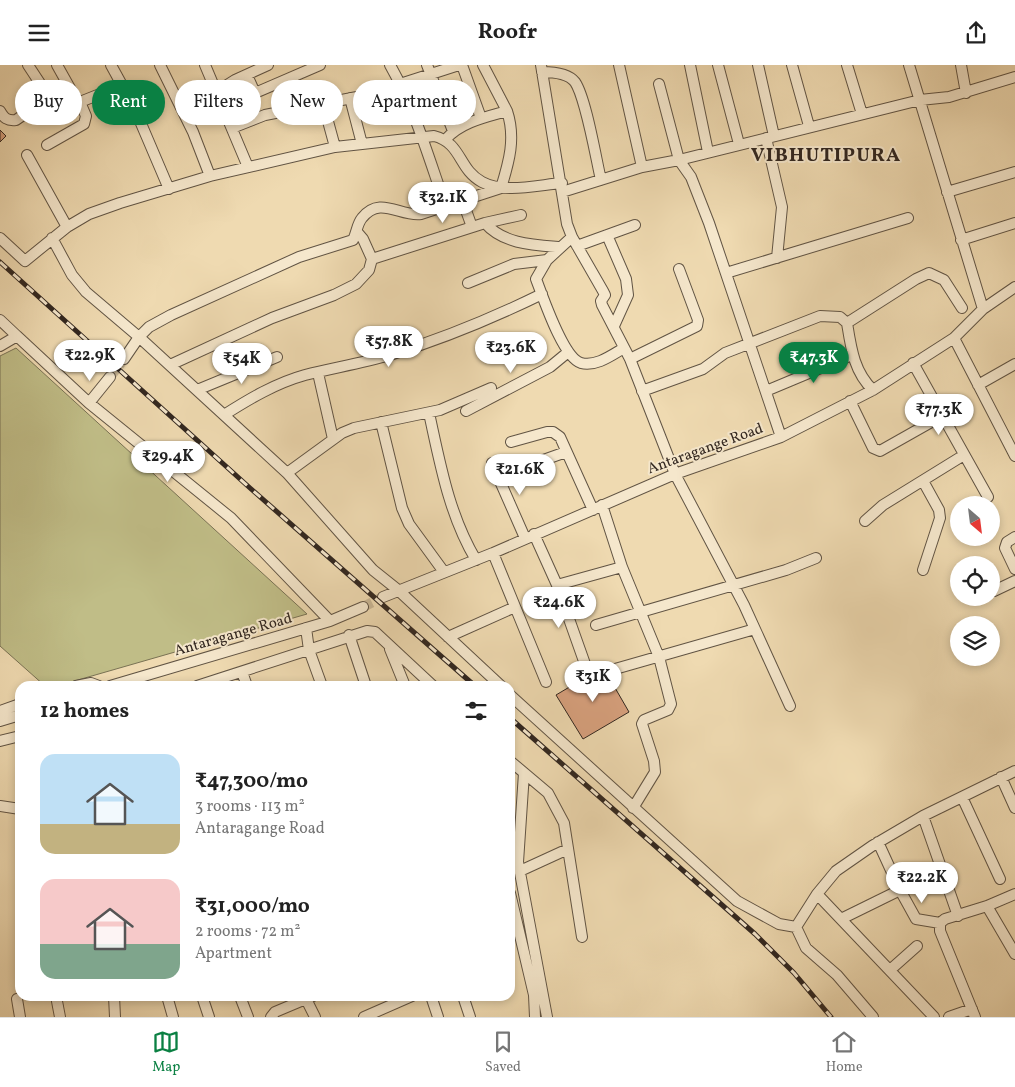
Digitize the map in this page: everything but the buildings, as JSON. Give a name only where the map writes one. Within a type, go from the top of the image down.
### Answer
[{"type":"street","points":[[28,65],[38,80]]},
{"type":"street","points":[[57,65],[65,80]]},
{"type":"street","points":[[111,65],[118,80]]},
{"type":"street","points":[[160,65],[193,132],[210,176]]},
{"type":"street","points":[[205,65],[211,80]]},
{"type":"street","points":[[238,80],[268,65]]},
{"type":"street","points":[[294,65],[298,76]]},
{"type":"street","points":[[247,75],[255,93],[320,65]]},
{"type":"street","points":[[390,65],[398,80]]},
{"type":"street","points":[[408,80],[429,70],[460,65],[482,118]]},
{"type":"street","points":[[483,65],[507,111],[512,143],[501,188]]},
{"type":"street","points":[[619,65],[642,167]]},
{"type":"street","points":[[718,65],[739,144]]},
{"type":"street","points":[[758,65],[782,207],[777,258]]},
{"type":"street","points":[[847,65],[862,114]]},
{"type":"street","points":[[909,65],[960,240],[983,309]]},
{"type":"street","points":[[961,65],[966,93]]},
{"type":"street","points":[[694,67],[708,152]]},
{"type":"street","points":[[602,180],[581,96],[574,82],[568,77],[542,68],[562,188],[575,242],[605,295],[601,301],[630,359],[675,474],[755,629],[790,706]]},
{"type":"street","points":[[796,68],[809,127]]},
{"type":"street","points":[[429,70],[450,135],[472,175],[482,183],[501,188],[562,188],[602,180],[642,167],[679,160],[920,100],[966,93],[1015,77]]},
{"type":"street","points":[[659,83],[679,160],[691,177],[709,223],[781,437]]},
{"type":"street","points":[[343,100],[353,98],[362,143]]},
{"type":"street","points":[[47,145],[84,124],[86,116],[82,107]]},
{"type":"street","points":[[0,111],[4,118],[10,121],[15,120]]},
{"type":"street","points":[[0,238],[25,261],[67,227],[89,214],[120,203],[210,176],[335,147],[434,135],[450,135],[482,118],[507,111]]},
{"type":"street","points":[[232,128],[271,114]]},
{"type":"street","points":[[142,125],[169,189]]},
{"type":"street","points":[[231,125],[248,167]]},
{"type":"street","points":[[329,125],[335,147]]},
{"type":"street","points":[[416,125],[446,207]]},
{"type":"street","points":[[27,155],[67,227]]},
{"type":"street","points":[[947,192],[1015,172]]},
{"type":"street","points":[[124,359],[139,337],[149,327],[170,315],[299,257],[353,240],[363,216],[375,208],[391,207],[411,215],[463,202],[501,188]]},
{"type":"street","points":[[463,202],[472,227]]},
{"type":"street","points":[[372,259],[485,223],[521,215]]},
{"type":"street","points":[[726,273],[908,218]]},
{"type":"street","points":[[485,223],[492,231],[522,244],[560,247],[607,235],[635,225]]},
{"type":"street","points":[[960,240],[1015,223]]},
{"type":"street","points":[[170,365],[356,284],[369,270],[372,259],[363,239],[357,233]]},
{"type":"street","points":[[607,235],[626,279],[628,295],[614,326]]},
{"type":"street","points":[[52,238],[72,275],[86,292],[139,337],[287,473],[373,570],[398,590],[496,681]]},
{"type":"street","points":[[560,247],[548,260],[536,279],[566,353],[581,363],[591,363],[607,359],[624,348]]},
{"type":"street","points":[[468,283],[514,264],[548,260]]},
{"type":"street","points":[[630,359],[697,326],[698,320],[679,269]]},
{"type":"street","points":[[847,323],[916,279],[929,273],[944,280],[962,308]]},
{"type":"street","name":"Antaragange Road","points":[[383,597],[476,560],[675,474],[781,437],[873,390],[954,338],[983,309],[1015,287]]},
{"type":"street","points":[[224,415],[261,393],[318,373],[366,362],[425,344],[542,295]]},
{"type":"street","points":[[642,391],[703,369],[725,353],[750,345],[820,316],[840,317],[847,323],[852,355],[858,370],[873,390]]},
{"type":"street","points":[[0,320],[89,403],[231,518],[330,621]]},
{"type":"street","points":[[0,346],[17,336]]},
{"type":"street","points":[[954,338],[1015,456]]},
{"type":"street","points":[[466,411],[550,367],[566,353]]},
{"type":"street","points":[[766,391],[852,355]]},
{"type":"street","points":[[197,391],[277,357]]},
{"type":"street","points":[[913,363],[987,496]]},
{"type":"street","points":[[978,385],[1015,364]]},
{"type":"street","points":[[318,373],[333,439]]},
{"type":"street","points":[[89,403],[110,377]]},
{"type":"street","points":[[287,473],[333,439],[354,428],[429,413],[454,405],[491,388]]},
{"type":"street","points":[[850,401],[873,448],[880,451],[942,416]]},
{"type":"street","points":[[429,413],[444,479],[462,536],[476,560]]},
{"type":"street","points":[[381,423],[402,508],[409,524],[444,572]]},
{"type":"street","points":[[511,442],[553,432],[560,437],[566,452],[597,507],[659,657],[671,704],[668,710],[644,721],[642,724],[656,772],[633,809]]},
{"type":"street","points":[[521,468],[566,452]]},
{"type":"street","points":[[865,521],[883,505],[964,455]]},
{"type":"street","points":[[492,463],[557,585],[585,664]]},
{"type":"street","points":[[923,481],[939,510],[940,518],[923,570]]},
{"type":"street","points":[[1015,537],[1007,542],[1005,547],[1015,569]]},
{"type":"street","points":[[492,553],[546,682]]},
{"type":"street","points":[[596,625],[786,570],[816,559]]},
{"type":"street","points":[[557,585],[622,567]]},
{"type":"street","points":[[1000,588],[1015,581]]},
{"type":"street","name":"Antaragange Road","points":[[130,681],[330,621],[363,607]]},
{"type":"street","points":[[448,637],[515,607]]},
{"type":"street","points":[[306,628],[309,650],[320,681]]},
{"type":"street","points":[[615,669],[755,629]]},
{"type":"street","points":[[215,681],[349,635],[375,632],[428,681]]},
{"type":"street","points":[[349,635],[364,681]]},
{"type":"street","points":[[386,642],[403,681]]},
{"type":"street","points":[[242,672],[245,681]]},
{"type":"street","points":[[515,700],[633,809],[737,901],[779,924],[796,927]]},
{"type":"street","points":[[0,711],[15,706]]},
{"type":"street","points":[[0,721],[15,716]]},
{"type":"street","points":[[0,741],[15,737]]},
{"type":"street","points":[[515,765],[548,793],[564,823],[582,937]]},
{"type":"street","points":[[796,927],[816,894],[836,871],[878,842],[923,816],[1015,771]]},
{"type":"street","points":[[524,773],[516,866],[547,1017]]},
{"type":"street","points":[[1001,777],[1015,807]]},
{"type":"street","points":[[962,797],[1000,879]]},
{"type":"street","points":[[0,806],[15,808]]},
{"type":"street","points":[[923,816],[958,916]]},
{"type":"street","points":[[878,842],[900,885],[900,890],[916,919],[940,923],[945,919],[987,906],[1015,894]]},
{"type":"street","points":[[516,866],[568,849]]},
{"type":"street","points":[[840,919],[900,890]]},
{"type":"street","points":[[816,894],[934,1017]]},
{"type":"street","points":[[987,906],[1015,954]]},
{"type":"street","points":[[515,914],[534,995],[534,1017]]},
{"type":"street","points":[[940,923],[940,931],[973,1013],[949,1017]]},
{"type":"street","points":[[796,927],[806,948],[837,975],[873,1017]]},
{"type":"street","points":[[890,970],[917,946]]},
{"type":"street","points":[[17,1001],[20,1017]]},
{"type":"street","points":[[57,1001],[60,1017]]},
{"type":"street","points":[[114,1001],[115,1017]]},
{"type":"street","points":[[168,1001],[173,1017]]},
{"type":"street","points":[[204,1001],[209,1017]]},
{"type":"street","points":[[241,1001],[248,1017]]},
{"type":"street","points":[[270,1017],[275,1012],[302,1001]]},
{"type":"street","points":[[311,1001],[315,1017]]},
{"type":"street","points":[[364,1017],[401,1001]]},
{"type":"street","points":[[433,1001],[438,1017]]},
{"type":"street","points":[[465,1001],[470,1017]]},
{"type":"shaded area","points":[[16,348],[307,614],[74,681],[39,681],[0,646],[0,356]]},
{"type":"tunnel","points":[[110,377],[124,359]]},
{"type":"tunnel","points":[[363,607],[383,597]]},
{"type":"railway","points":[[0,262],[250,488],[469,681]]},
{"type":"railway","points":[[515,722],[755,934],[794,973],[831,1017]]},
{"type":"district","name":"VIBHUTIPURA","points":[[826,154]]}]
